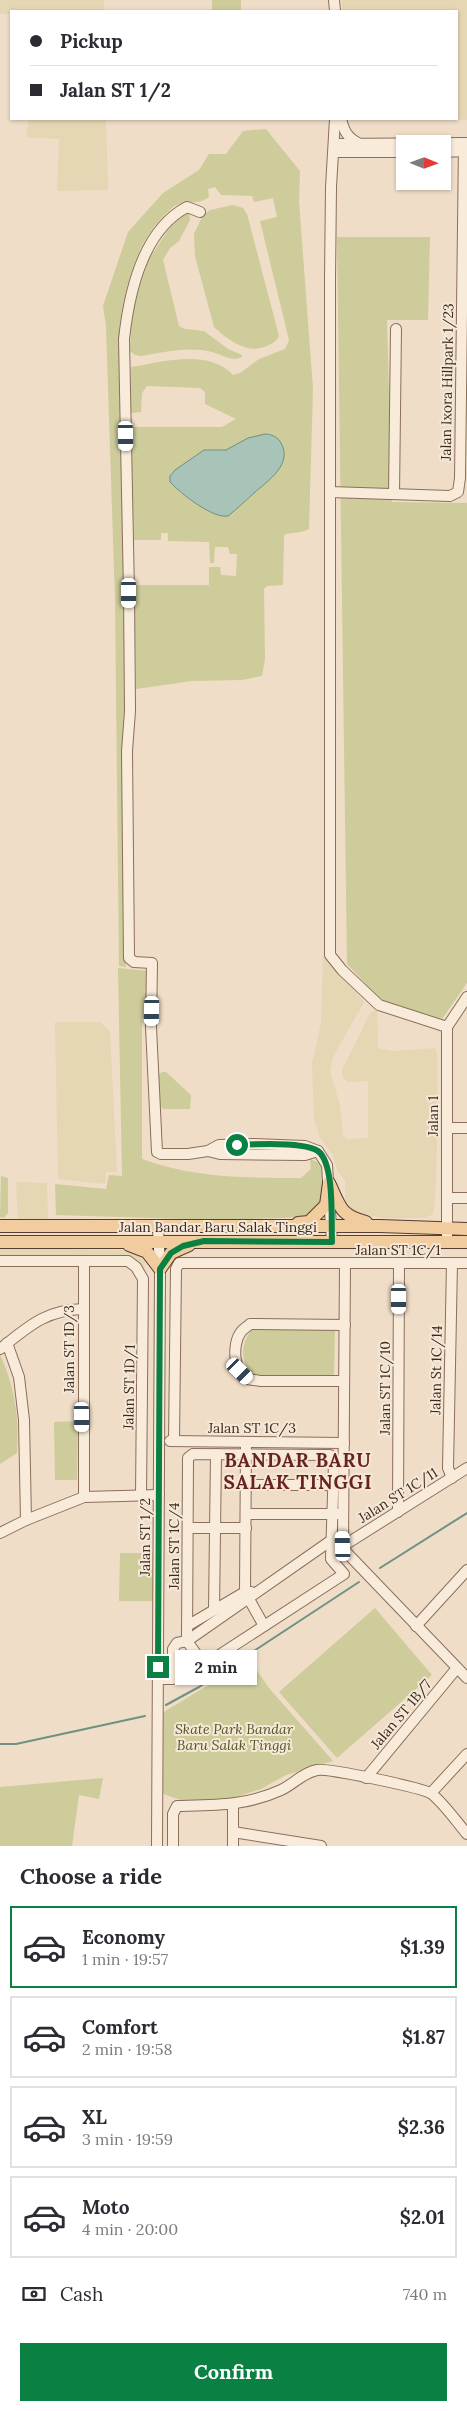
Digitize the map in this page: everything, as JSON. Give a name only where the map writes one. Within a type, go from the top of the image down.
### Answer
[{"type":"main road","points":[[330,1183],[339,1205],[351,1219],[380,1226]]},
{"type":"main road","points":[[248,1227],[309,1222],[326,1205],[330,1183]]},
{"type":"main road","name":"Jalan Bandar Baru Salak Tinggi","points":[[0,1226],[158,1228],[380,1226],[467,1229]]},
{"type":"main road","points":[[118,1242],[147,1252],[160,1269],[171,1253],[183,1246],[204,1241]]},
{"type":"main road","name":"Jalan Bandar Baru Salak Tinggi","points":[[0,1242],[467,1242]]},
{"type":"street","points":[[335,120],[331,187],[330,954],[342,970],[379,1005],[448,1027],[467,997]]},
{"type":"street","points":[[341,120],[345,132],[358,148],[396,151]]},
{"type":"street","points":[[334,148],[465,147]]},
{"type":"street","points":[[451,150],[465,147]]},
{"type":"street","name":"Jalan Ixora Hillpark 1/23","points":[[330,492],[455,494],[460,486],[464,392],[465,147]]},
{"type":"street","points":[[331,187],[340,163],[358,148]]},
{"type":"street","points":[[200,212],[187,207],[177,212],[159,233],[138,267],[129,300],[124,339],[130,674],[129,958],[134,962],[152,963],[155,1150],[161,1154],[188,1154],[208,1151],[219,1145],[254,1144],[305,1146],[318,1151],[327,1165],[330,1183],[332,1242]]},
{"type":"street","points":[[394,494],[396,329]]},
{"type":"street","name":"Jalan 1","points":[[446,1242],[448,1027]]},
{"type":"street","points":[[447,1128],[467,1128]]},
{"type":"street","points":[[446,1198],[467,1198]]},
{"type":"street","name":"Jalan ST 1/2","points":[[157,1846],[160,1441],[160,1269],[158,1228]]},
{"type":"street","name":"Jalan ST 1D/1","points":[[84,1262],[128,1261],[136,1267],[143,1279],[141,1496]]},
{"type":"street","points":[[0,1262],[84,1262]]},
{"type":"street","name":"Jalan ST 1D/3","points":[[84,1262],[84,1497]]},
{"type":"street","name":"Jalan ST 1C/1","points":[[174,1441],[176,1269],[179,1263],[467,1263]]},
{"type":"street","name":"Jalan ST 1C/10","points":[[398,1512],[399,1263]]},
{"type":"street","name":"Jalan St 1C/14","points":[[452,1263],[448,1468],[452,1478]]},
{"type":"street","points":[[187,1640],[204,1665],[344,1574],[331,1559],[332,1540],[338,1514],[344,1442],[345,1264]]},
{"type":"street","points":[[26,1520],[24,1420],[19,1378],[4,1346],[41,1318],[68,1310],[83,1309]]},
{"type":"street","points":[[344,1381],[260,1381],[247,1378],[240,1371],[236,1351],[237,1338],[241,1331],[250,1324],[345,1325]]},
{"type":"street","name":"Jalan ST 1C/3","points":[[160,1441],[344,1442]]},
{"type":"street","points":[[246,1442],[246,1528],[250,1594],[264,1626]]},
{"type":"street","name":"Jalan ST 1C/4","points":[[187,1640],[188,1458],[193,1454],[216,1454]]},
{"type":"street","points":[[214,1610],[216,1454],[330,1455],[334,1462],[334,1485],[338,1514],[343,1532],[343,1546],[346,1552],[467,1678]]},
{"type":"street","name":"Jalan ST 1C/11","points":[[343,1546],[467,1468]]},
{"type":"street","points":[[246,1484],[334,1485]]},
{"type":"street","points":[[0,1533],[26,1520],[84,1497],[159,1495]]},
{"type":"street","points":[[246,1514],[338,1514]]},
{"type":"street","points":[[188,1528],[246,1528]]},
{"type":"street","points":[[158,1679],[173,1679],[173,1649],[177,1643],[187,1640],[250,1594],[343,1532]]},
{"type":"street","points":[[416,1626],[467,1570]]},
{"type":"street","points":[[188,1626],[214,1610],[250,1594]]},
{"type":"street","name":"Jalan ST 1B/7","points":[[366,1778],[457,1668]]},
{"type":"street","points":[[431,1793],[467,1754]]},
{"type":"street","points":[[173,1846],[173,1814],[177,1806],[233,1805],[252,1802],[284,1789],[306,1773],[319,1770],[366,1778],[431,1793],[467,1834]]},
{"type":"street","points":[[233,1805],[233,1846]]},
{"type":"street","points":[[233,1832],[288,1843],[321,1846]]},
{"type":"shaded area","points":[[0,0],[104,0],[104,10],[10,10],[10,14],[0,14]]},
{"type":"shaded area","points":[[342,0],[467,0],[467,120],[458,120],[458,10],[342,10]]},
{"type":"shaded area","points":[[29,120],[106,120],[108,190],[57,191],[59,139],[26,137]]},
{"type":"shaded area","points":[[265,434],[274,436],[281,443],[284,458],[281,465],[272,477],[228,516],[214,514],[189,498],[170,482],[170,476],[175,470],[204,450],[226,450],[248,438]]},
{"type":"shaded area","points":[[323,955],[364,1002],[334,1055],[330,1070],[340,1106],[343,1136],[347,1139],[368,1138],[368,1081],[347,1082],[342,1075],[342,1070],[370,1013],[377,1010],[378,1048],[392,1051],[435,1048],[437,1051],[438,1113],[435,1201],[433,1214],[425,1218],[384,1218],[355,1213],[345,1199],[345,1180],[338,1172],[333,1155],[321,1139],[314,1120],[312,1064],[321,1023]]},
{"type":"shaded area","points":[[55,1022],[101,1022],[110,1032],[117,1172],[106,1172],[105,1184],[58,1179]]},
{"type":"shaded area","points":[[16,1182],[47,1183],[48,1219],[18,1219]]},
{"type":"shaded area","points":[[0,1248],[125,1250],[145,1260],[144,1273],[140,1266],[0,1257]]},
{"type":"green space","points":[[212,0],[241,0],[241,10],[212,10]]},
{"type":"green space","points":[[266,129],[300,171],[299,201],[313,389],[309,529],[284,535],[283,585],[267,586],[264,589],[265,659],[262,676],[242,680],[192,681],[136,689],[134,585],[209,585],[209,567],[220,567],[221,575],[236,576],[237,554],[230,554],[228,547],[215,547],[214,563],[210,563],[209,542],[168,541],[168,533],[161,533],[161,540],[134,540],[131,427],[222,427],[236,419],[205,404],[205,392],[200,388],[147,386],[142,393],[141,412],[131,413],[131,367],[170,360],[198,359],[223,367],[233,375],[240,373],[259,359],[285,349],[289,340],[260,221],[277,217],[273,198],[254,202],[252,196],[221,195],[215,187],[208,189],[209,197],[204,200],[173,207],[160,219],[150,233],[134,263],[125,296],[119,330],[126,653],[123,739],[126,967],[119,966],[115,600],[106,326],[103,306],[128,232],[163,193],[199,170],[209,154],[226,154],[243,131]]},
{"type":"green space","points":[[233,205],[243,208],[247,214],[279,336],[270,345],[261,348],[252,349],[239,345],[225,337],[214,327],[195,256],[194,234],[203,215],[210,210]]},
{"type":"green space","points":[[189,213],[190,220],[179,241],[170,248],[163,260],[179,326],[185,329],[204,331],[228,349],[242,355],[242,357],[230,358],[203,350],[177,350],[141,356],[135,355],[130,351],[132,309],[149,259],[168,230],[182,215]]},
{"type":"green space","points":[[337,237],[430,237],[428,320],[387,320],[392,502],[467,503],[467,983],[442,1019],[382,1001],[347,964]]},
{"type":"green space","points":[[118,968],[148,971],[149,1017],[142,1018],[142,1159],[181,1170],[220,1176],[301,1178],[311,1169],[310,1159],[322,1164],[325,1196],[311,1217],[219,1220],[56,1215],[55,1184],[106,1189],[109,1175],[122,1176]]},
{"type":"green space","points":[[166,1072],[191,1095],[190,1109],[163,1109],[159,1105],[159,1074]]},
{"type":"green space","points":[[1,1176],[8,1178],[8,1213],[4,1218],[0,1217]]},
{"type":"green space","points":[[252,1329],[335,1330],[334,1375],[253,1375],[246,1364],[243,1352],[245,1341]]},
{"type":"green space","points":[[0,1354],[15,1402],[17,1453],[0,1464]]},
{"type":"green space","points":[[78,1421],[77,1480],[55,1480],[54,1422]]},
{"type":"green space","points":[[120,1553],[157,1553],[157,1601],[119,1601]]},
{"type":"green space","points":[[375,1608],[432,1675],[337,1758],[279,1692]]},
{"type":"green space","name":"Skate Park Bandar Baru Salak Tinggi","points":[[250,1660],[269,1688],[333,1761],[286,1775],[261,1789],[229,1799],[183,1801],[161,1793],[162,1713]]},
{"type":"green space","points":[[103,1778],[99,1799],[79,1795],[72,1846],[0,1846],[0,1787]]},
{"type":"waterway","points":[[380,1568],[467,1513]]},
{"type":"waterway","points":[[166,1705],[199,1687],[359,1582]]},
{"type":"waterway","points":[[0,1744],[16,1744],[145,1716]]},
{"type":"district","name":"BANDAR BARU SALAK TINGGI","points":[[298,1471]]},
{"type":"route","points":[[158,1667],[160,1269],[171,1253],[183,1246],[204,1241],[332,1242],[330,1183],[327,1165],[318,1151],[305,1146],[237,1145]]}]
